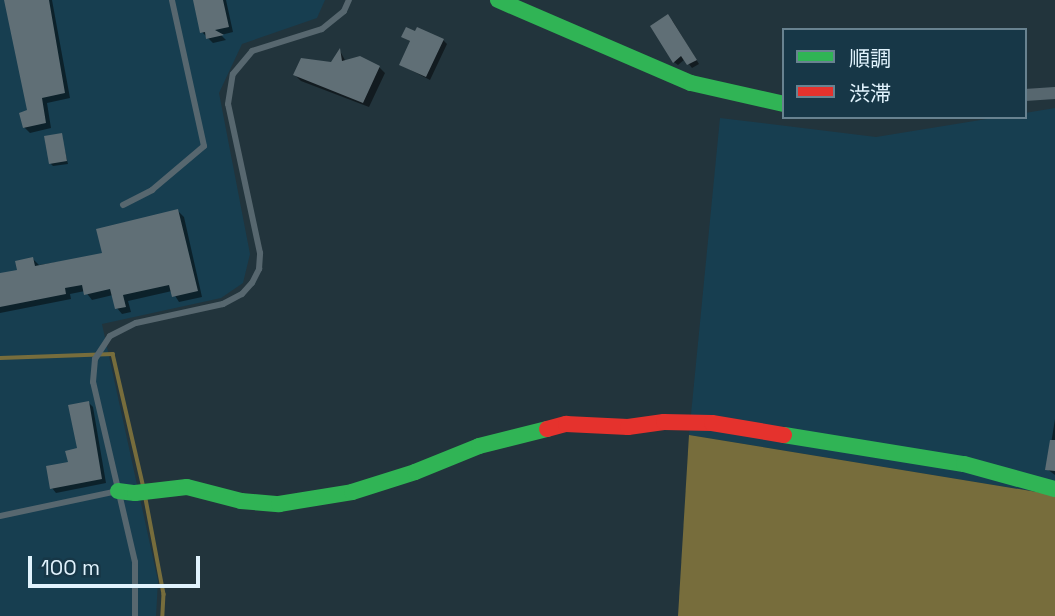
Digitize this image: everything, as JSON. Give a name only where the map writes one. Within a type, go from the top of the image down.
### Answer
[{"type":"street","points":[[498,0],[691,83],[782,104]]},
{"type":"street","points":[[1027,95],[1055,93]]},
{"type":"street","points":[[118,491],[135,493],[187,487],[241,502],[279,504],[352,492],[415,472],[479,446],[566,424],[628,427],[664,422],[712,423],[964,464],[1055,489]]},
{"type":"lane","points":[[123,205],[152,190],[204,146],[172,0]]},
{"type":"lane","points":[[135,616],[135,562],[93,382],[95,359],[110,336],[136,324],[223,304],[242,294],[252,283],[259,269],[260,253],[228,104],[233,74],[252,51],[322,29],[344,11],[349,0]]},
{"type":"lane","points":[[0,516],[118,491]]},
{"type":"shaded area","points":[[0,0],[325,0],[317,18],[242,44],[219,93],[250,254],[243,283],[221,298],[102,324],[158,581],[156,616],[0,616]]},
{"type":"shaded area","points":[[1055,108],[1055,495],[689,435],[720,118],[876,137],[987,119],[1027,119],[1027,113]]},
{"type":"shaded area","points":[[689,435],[1055,495],[1055,616],[678,616]]},
{"type":"building","points":[[4,0],[49,0],[65,93],[42,98],[46,123],[23,128],[19,113],[27,110]]},
{"type":"building","points":[[193,0],[223,0],[229,27],[215,30],[224,35],[206,39],[205,32],[200,33]]},
{"type":"building","points":[[668,14],[697,60],[687,65],[681,56],[673,63],[650,26]]},
{"type":"building","points":[[406,27],[415,31],[417,27],[444,39],[426,77],[399,65],[410,41],[401,37]]},
{"type":"building","points":[[340,48],[342,61],[360,56],[380,66],[363,103],[293,75],[301,58],[331,62]]},
{"type":"building","points":[[62,133],[67,161],[49,164],[44,136]]},
{"type":"building","points":[[178,209],[198,291],[172,297],[169,285],[123,295],[126,307],[115,309],[110,289],[84,295],[82,285],[65,288],[66,294],[0,307],[0,273],[17,270],[15,261],[33,257],[35,266],[102,253],[96,229]]},
{"type":"building","points":[[89,401],[102,479],[50,489],[46,466],[68,462],[65,451],[77,448],[68,405]]},
{"type":"building","points":[[1050,440],[1055,440],[1055,471],[1045,470]]},
{"type":"waterway","points":[[0,358],[113,354],[144,488]]},
{"type":"waterway","points":[[146,499],[164,594],[163,616]]},
{"type":"traffic: fast","points":[[498,0],[691,83],[782,104]]},
{"type":"traffic: fast","points":[[118,491],[135,493],[187,487],[241,501],[279,504],[352,492],[415,472],[479,446],[547,429]]},
{"type":"traffic: fast","points":[[784,435],[964,464],[1055,489]]},
{"type":"traffic: jam","points":[[547,429],[566,424],[628,427],[664,422],[712,423],[784,435]]}]
